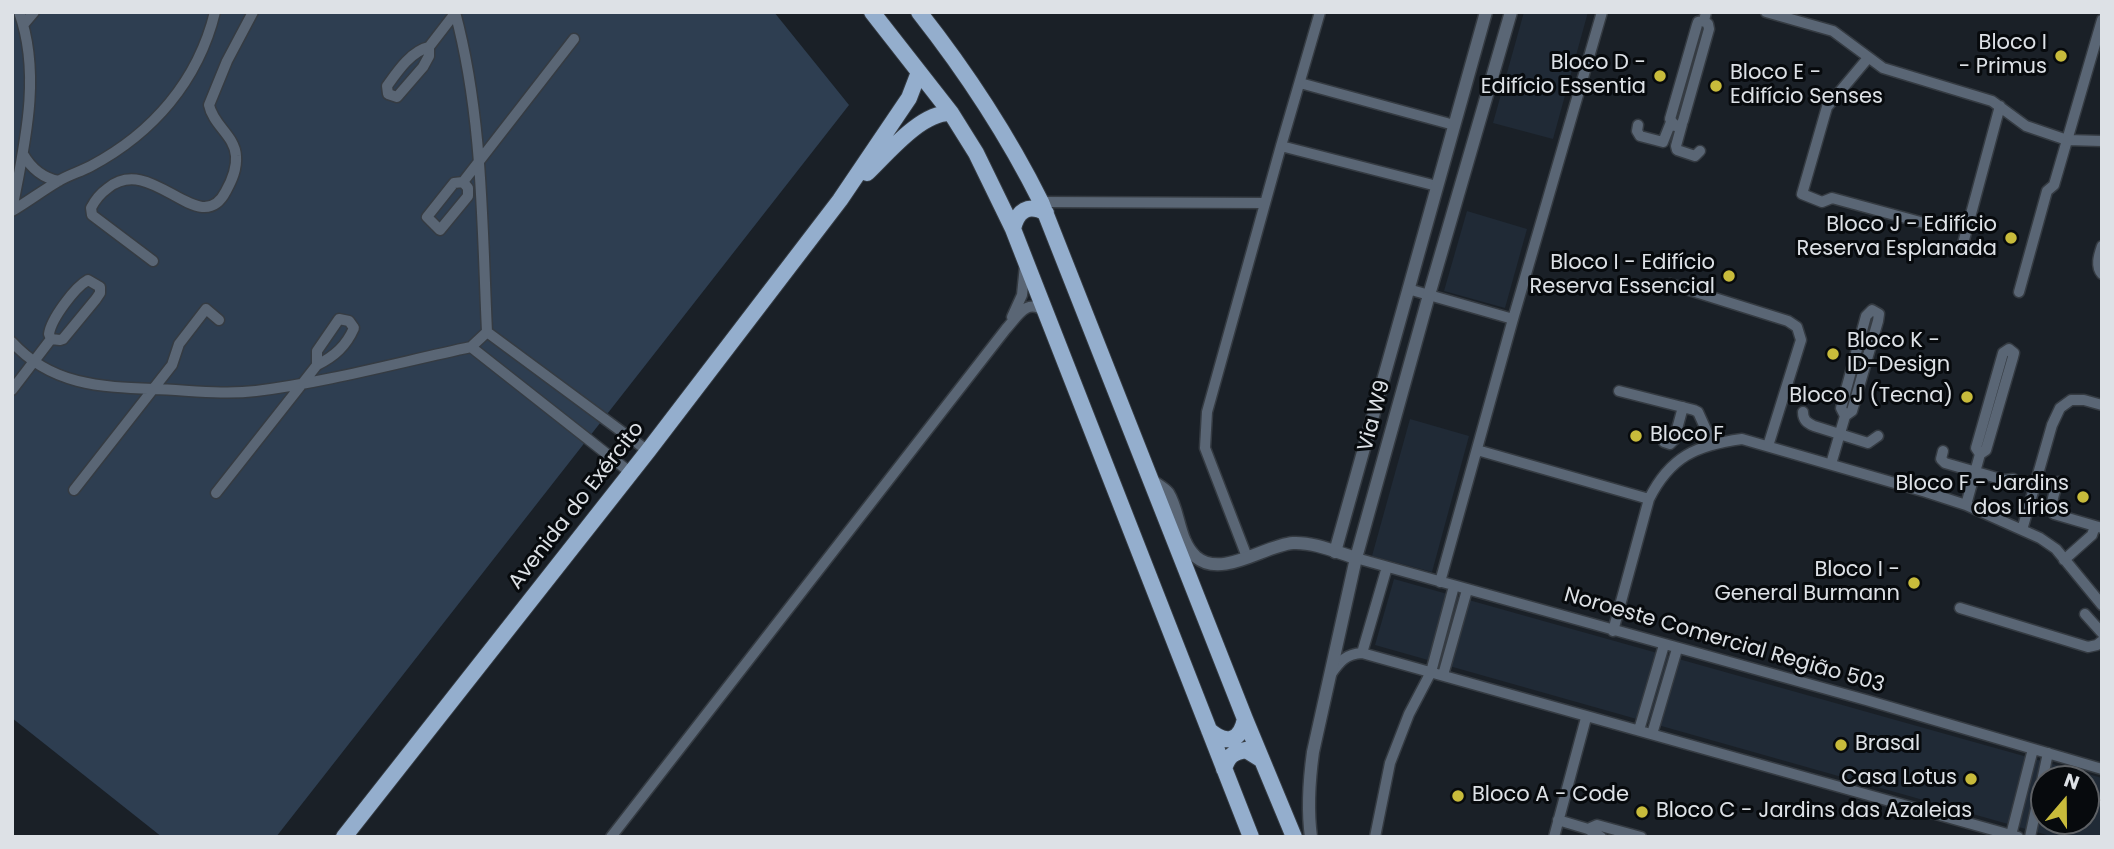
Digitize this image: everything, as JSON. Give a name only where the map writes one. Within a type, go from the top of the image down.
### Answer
[{"type":"main road","points":[[872,12],[951,113],[976,153],[1013,229],[1251,837]]},
{"type":"main road","points":[[919,12],[976,87],[1016,152],[1043,208],[1294,837]]},
{"type":"main road","name":"Avenida do Exército","points":[[344,837],[631,473],[840,200],[909,98],[919,72]]},
{"type":"main road","name":"Avenida do Exército","points":[[840,200],[919,124],[940,113],[951,113]]},
{"type":"main road","points":[[1013,229],[1016,217],[1023,211],[1043,208]]},
{"type":"main road","points":[[1209,730],[1225,739],[1234,738],[1242,732],[1245,719]]},
{"type":"main road","points":[[1224,769],[1227,758],[1235,752],[1246,750],[1262,760]]},
{"type":"street","points":[[12,211],[29,105],[28,63],[19,12]]},
{"type":"street","points":[[23,25],[34,12]]},
{"type":"street","points":[[12,211],[58,181],[91,166],[121,147],[156,119],[180,92],[191,73],[203,49],[215,12]]},
{"type":"street","points":[[153,261],[92,215],[91,208],[115,182],[133,177],[150,181],[197,207],[214,204],[223,196],[236,170],[236,155],[233,143],[214,120],[209,105],[222,71],[253,12]]},
{"type":"street","points":[[1247,557],[1205,447],[1204,428],[1320,12]]},
{"type":"street","name":"Via W9","points":[[1335,552],[1486,12]]},
{"type":"street","name":"Via W9","points":[[1311,837],[1308,782],[1356,558],[1511,12]]},
{"type":"street","points":[[1440,582],[1602,12]]},
{"type":"street","points":[[1766,12],[1833,31],[1882,68],[1992,101],[2026,125],[2067,141],[2102,141]]},
{"type":"street","points":[[429,47],[429,56],[411,82],[397,97],[388,94],[387,86],[401,68],[419,50],[429,47],[455,13]]},
{"type":"street","points":[[12,342],[34,362],[57,376],[81,382],[105,387],[242,391],[303,383],[471,347],[487,332],[480,162],[471,81],[455,13]]},
{"type":"street","points":[[1700,151],[1695,156],[1677,150],[1676,123],[1697,25],[1705,17]]},
{"type":"street","points":[[2019,292],[2047,191],[2054,185],[2102,20]]},
{"type":"street","points":[[463,183],[574,39]]},
{"type":"street","points":[[1868,58],[1828,107],[1802,194],[1822,202],[1832,198],[1935,226]]},
{"type":"street","points":[[1300,83],[1454,125]]},
{"type":"street","points":[[1961,251],[2000,106]]},
{"type":"street","points":[[1638,125],[1640,136],[1663,142],[1676,123]]},
{"type":"street","points":[[1281,146],[1437,186]]},
{"type":"street","points":[[23,153],[35,170],[50,180],[58,181]]},
{"type":"street","points":[[1043,208],[1265,203]]},
{"type":"street","points":[[1429,213],[1444,212],[1451,218]]},
{"type":"street","points":[[2102,246],[2098,260],[2102,274]]},
{"type":"street","points":[[1006,329],[1022,295],[1025,261]]},
{"type":"street","points":[[88,281],[100,287],[96,299],[63,338],[51,339],[51,323],[78,289],[88,281]]},
{"type":"street","points":[[1670,284],[1788,321],[1797,327],[1801,340],[1768,446]]},
{"type":"street","points":[[1408,289],[1513,319]]},
{"type":"street","points":[[611,837],[1006,329],[1025,307],[1039,307],[1045,312]]},
{"type":"street","points":[[74,490],[172,365],[179,344],[206,309],[219,320]]},
{"type":"street","points":[[1831,464],[1845,416],[1852,411],[1878,321],[1879,314],[1872,310],[1866,316],[1840,408],[1845,416]]},
{"type":"street","points":[[487,332],[648,451]]},
{"type":"street","points":[[1395,336],[1406,346],[1415,346]]},
{"type":"street","points":[[12,390],[51,339]]},
{"type":"street","points":[[471,347],[631,473]]},
{"type":"street","points":[[1966,505],[1980,454],[1986,450],[2014,353],[2008,349],[2003,352],[1976,448],[1980,454]]},
{"type":"street","points":[[216,493],[317,365]]},
{"type":"street","points":[[1619,391],[1698,412],[1712,443]]},
{"type":"street","points":[[2022,530],[2052,425],[2060,408],[2071,400],[2102,405]]},
{"type":"street","points":[[1664,442],[1670,444],[1674,440],[1683,407]]},
{"type":"street","points":[[1804,412],[1803,418],[1807,422],[1839,434],[1868,443],[1878,436]]},
{"type":"street","points":[[1613,631],[1649,499],[1659,480],[1671,465],[1712,443],[1742,439],[1890,480],[1966,505],[2040,538],[2056,549],[2102,606]]},
{"type":"street","points":[[1477,450],[1649,499]]},
{"type":"street","points":[[1943,451],[1942,462],[2004,480],[2013,479]]},
{"type":"street","name":"Noroeste Comercial Região 503","points":[[1150,478],[1168,493],[1186,543],[1197,558],[1209,563],[1226,565],[1276,546],[1308,544],[2102,769]]},
{"type":"street","points":[[2058,482],[2052,502],[2054,514],[2098,527],[2064,560]]},
{"type":"street","points":[[1362,653],[1387,567]]},
{"type":"street","points":[[1375,837],[1390,763],[1409,714],[1431,672],[1454,586]]},
{"type":"street","points":[[1443,676],[1466,590]]},
{"type":"street","points":[[1960,608],[2088,647],[2098,645],[2102,641]]},
{"type":"street","points":[[2085,614],[2102,633]]},
{"type":"street","points":[[1639,730],[1664,645]]},
{"type":"street","points":[[1652,734],[1677,649]]},
{"type":"street","points":[[1329,676],[1350,654],[1362,653],[1586,718],[1639,730],[2015,836],[2033,749]]},
{"type":"street","points":[[1554,837],[1586,718]]},
{"type":"street","points":[[2030,837],[2048,753]]},
{"type":"street","points":[[1558,820],[1587,829],[1601,837]]},
{"type":"street","points":[[1587,829],[1597,825],[1641,837]]},
{"type":"shaded area","points":[[12,12],[774,12],[849,105],[276,837],[162,837],[12,718]]},
{"type":"shaded area","points":[[1524,12],[1588,12],[1553,139],[1493,123]]},
{"type":"shaded area","points":[[1467,211],[1527,229],[1505,308],[1444,291]]},
{"type":"shaded area","points":[[1410,419],[1469,436],[1432,572],[1372,556]]},
{"type":"shaded area","points":[[1394,579],[2056,765],[2030,765],[2030,830],[1375,645]]},
{"type":"shaded area","points":[[2102,778],[2102,837],[2047,835],[2100,835]]},
{"type":"place","name":"Bloco I - Primus","points":[[2061,56]]},
{"type":"place","name":"Bloco D - Edifício Essentia","points":[[1660,76]]},
{"type":"place","name":"Bloco E - Edifício Senses","points":[[1716,86]]},
{"type":"place","name":"Bloco J - Edifício Reserva Esplanada","points":[[2011,238]]},
{"type":"place","name":"Bloco I - Edifício Reserva Essencial","points":[[1729,276]]},
{"type":"place","name":"Bloco K - ID-Design","points":[[1833,354]]},
{"type":"place","name":"Bloco J (Tecna)","points":[[1967,397]]},
{"type":"place","name":"Bloco F","points":[[1636,436]]},
{"type":"place","name":"Bloco F - Jardins dos Lírios","points":[[2083,497]]},
{"type":"place","name":"Bloco I - General Burmann","points":[[1914,583]]},
{"type":"place","name":"Brasal","points":[[1841,745]]},
{"type":"place","name":"Casa Lotus","points":[[1971,779]]},
{"type":"place","name":"Bloco A - Code","points":[[1458,796]]},
{"type":"place","name":"Bloco C - Jardins das Azaleias","points":[[1642,812]]}]
